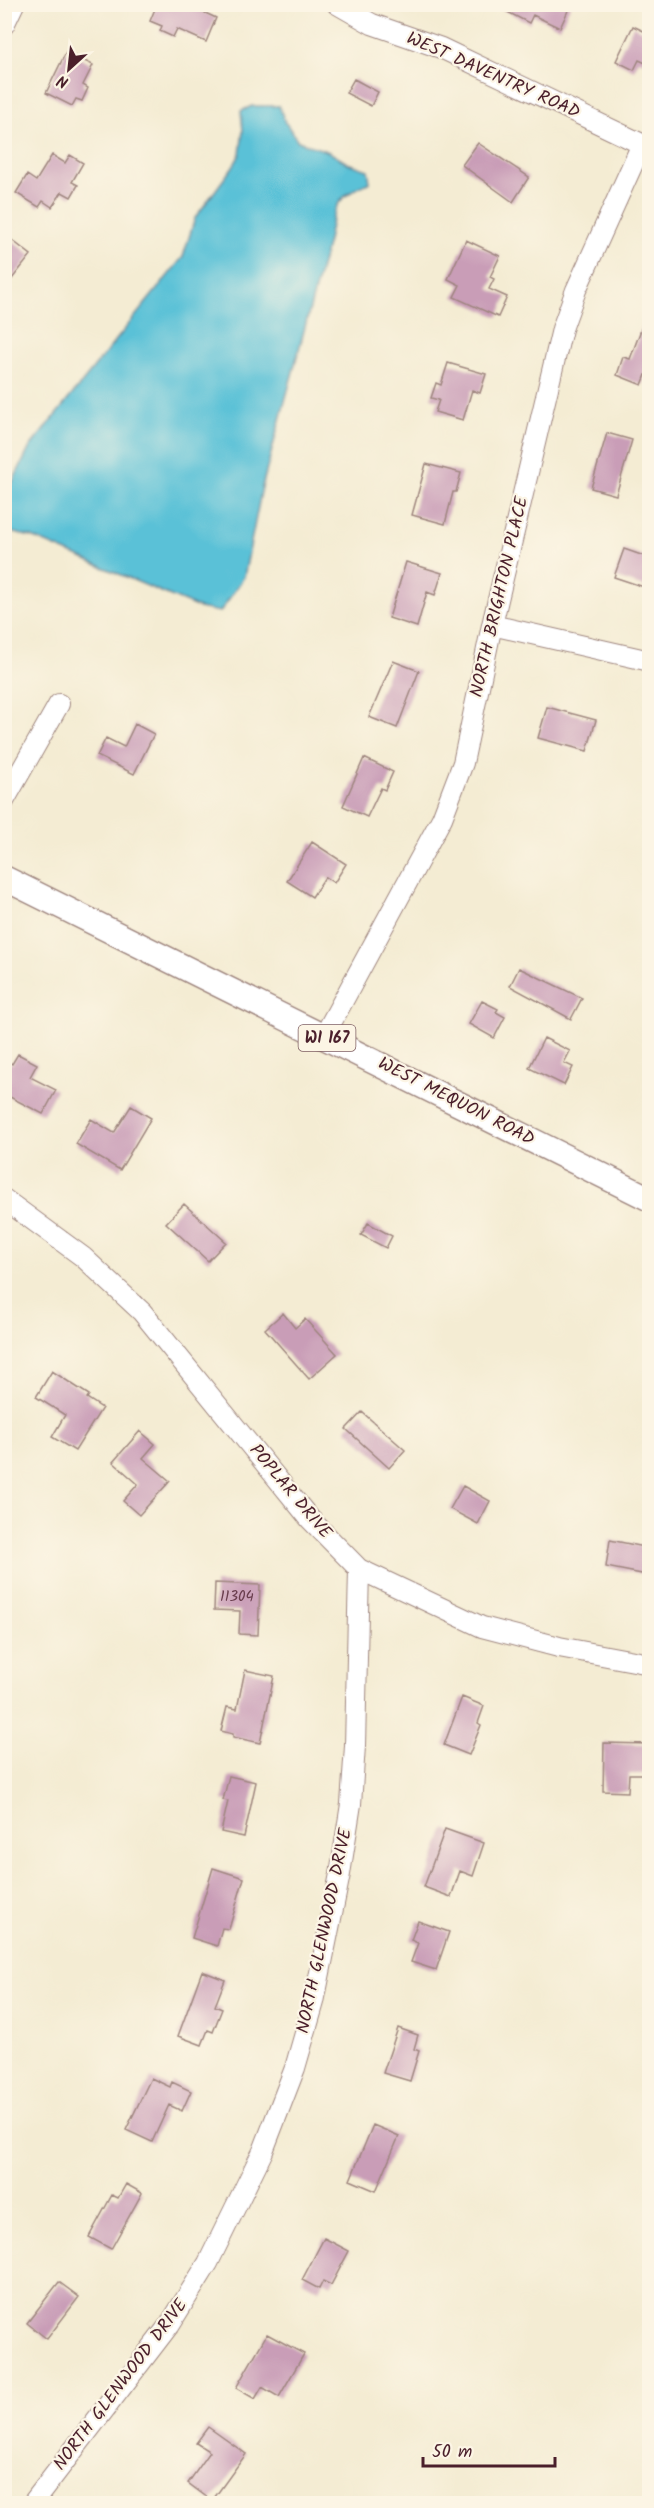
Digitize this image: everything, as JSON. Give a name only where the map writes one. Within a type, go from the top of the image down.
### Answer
[{"type":"main road","name":"WEST MEQUON ROAD","points":[[4,878],[650,1199]]},
{"type":"street","points":[[4,25],[14,4]]},
{"type":"street","name":"WEST DAVENTRY ROAD","points":[[337,4],[372,24],[441,48],[646,146]]},
{"type":"street","name":"NORTH BRIGHTON PLACE","points":[[324,1036],[446,807],[463,763],[492,625],[562,329],[576,290],[646,146]]},
{"type":"street","points":[[492,625],[650,661]]},
{"type":"street","points":[[4,801],[59,704]]},
{"type":"street","name":"POPLAR DRIVE","points":[[4,1199],[83,1257],[142,1312],[310,1519],[359,1569],[482,1626],[559,1647],[650,1664]]},
{"type":"street","name":"NORTH GLENWOOD DRIVE","points":[[32,2504],[171,2324],[208,2263],[263,2151],[295,2068],[314,2002],[340,1874],[351,1804],[355,1746],[359,1569]]},
{"type":"water","points":[[252,106],[279,106],[285,122],[298,141],[368,170],[370,182],[350,192],[335,210],[262,487],[244,577],[220,612],[199,608],[32,537],[5,531],[5,491],[11,485],[30,447],[183,257],[195,218],[240,154],[243,131],[241,111]]},
{"type":"building","points":[[157,4],[186,4],[216,18],[206,42],[177,29],[173,37],[160,31],[162,26],[150,21]]},
{"type":"building","points":[[492,4],[571,4],[560,28],[533,15],[529,23]]},
{"type":"building","points":[[633,26],[650,34],[650,65],[639,60],[634,70],[616,61]]},
{"type":"building","points":[[66,52],[93,65],[83,85],[88,88],[82,101],[76,99],[72,106],[46,93]]},
{"type":"building","points":[[354,79],[378,92],[371,106],[346,93]]},
{"type":"building","points":[[478,143],[529,177],[513,202],[462,165]]},
{"type":"building","points":[[52,155],[65,163],[70,155],[83,163],[72,182],[78,185],[71,197],[62,192],[52,207],[43,201],[39,207],[16,193],[27,175],[36,181]]},
{"type":"building","points":[[4,234],[31,255],[4,289]]},
{"type":"building","points":[[466,240],[500,256],[490,277],[494,279],[489,289],[507,297],[498,317],[454,297],[460,285],[448,279]]},
{"type":"building","points":[[648,311],[650,376],[646,375],[642,385],[617,375],[623,357],[630,359]]},
{"type":"building","points":[[448,363],[486,374],[480,393],[472,390],[463,420],[435,412],[439,400],[431,398],[436,383],[441,385]]},
{"type":"building","points":[[607,433],[632,440],[616,495],[591,488]]},
{"type":"building","points":[[426,464],[461,473],[456,492],[453,492],[445,524],[412,515]]},
{"type":"building","points":[[624,549],[650,558],[650,589],[614,577]]},
{"type":"building","points":[[406,562],[442,573],[435,595],[427,592],[417,627],[389,618]]},
{"type":"building","points":[[393,661],[419,671],[397,728],[369,717]]},
{"type":"building","points":[[547,707],[596,720],[587,751],[538,738]]},
{"type":"building","points":[[135,724],[154,734],[134,774],[97,756],[106,738],[124,747]]},
{"type":"building","points":[[364,758],[393,772],[385,790],[381,788],[367,817],[343,806]]},
{"type":"building","points":[[312,842],[346,864],[334,883],[325,877],[312,897],[287,881]]},
{"type":"building","points":[[519,968],[582,998],[571,1019],[510,986]]},
{"type":"building","points":[[482,1001],[498,1009],[496,1012],[505,1017],[494,1038],[469,1024]]},
{"type":"building","points":[[544,1038],[570,1051],[564,1063],[573,1067],[564,1085],[529,1068]]},
{"type":"building","points":[[18,1054],[37,1064],[30,1077],[56,1090],[43,1114],[4,1094],[4,1059],[12,1064]]},
{"type":"building","points":[[131,1106],[151,1118],[120,1170],[76,1144],[91,1119],[114,1133]]},
{"type":"building","points":[[184,1204],[226,1242],[208,1261],[166,1223]]},
{"type":"building","points":[[368,1223],[392,1236],[386,1248],[361,1235]]},
{"type":"building","points":[[283,1313],[295,1328],[305,1319],[337,1354],[309,1379],[265,1329]]},
{"type":"building","points":[[52,1371],[89,1395],[87,1398],[102,1408],[75,1451],[52,1437],[65,1415],[36,1397]]},
{"type":"building","points":[[362,1412],[405,1450],[389,1468],[346,1429]]},
{"type":"building","points":[[140,1431],[155,1444],[143,1458],[170,1481],[139,1515],[123,1501],[138,1484],[113,1462]]},
{"type":"building","points":[[463,1486],[490,1501],[478,1524],[450,1509]]},
{"type":"building","points":[[610,1540],[650,1548],[647,1575],[606,1567]]},
{"type":"building","points":[[215,1583],[260,1585],[258,1635],[239,1634],[240,1611],[214,1610]]},
{"type":"building","points":[[245,1670],[274,1676],[260,1743],[233,1737],[233,1734],[221,1731],[227,1707],[237,1709]]},
{"type":"building","points":[[462,1697],[484,1706],[478,1723],[481,1725],[469,1755],[444,1745]]},
{"type":"building","points":[[604,1743],[650,1744],[650,1774],[629,1774],[628,1792],[603,1791]]},
{"type":"building","points":[[229,1776],[256,1782],[244,1837],[221,1832],[228,1801],[223,1800]]},
{"type":"building","points":[[445,1829],[484,1843],[473,1876],[460,1871],[451,1897],[424,1887]]},
{"type":"building","points":[[213,1868],[244,1878],[229,1929],[222,1928],[217,1946],[192,1938]]},
{"type":"building","points":[[418,1921],[449,1932],[436,1970],[411,1962],[418,1943],[411,1940]]},
{"type":"building","points":[[202,1971],[225,1980],[215,2006],[222,2009],[213,2032],[208,2030],[202,2045],[178,2036]]},
{"type":"building","points":[[398,2028],[418,2035],[414,2049],[419,2051],[410,2081],[383,2073]]},
{"type":"building","points":[[151,2078],[170,2087],[172,2082],[191,2091],[182,2111],[169,2105],[152,2142],[126,2130]]},
{"type":"building","points":[[373,2125],[399,2136],[376,2191],[350,2180]]},
{"type":"building","points":[[126,2184],[142,2193],[111,2249],[89,2237],[112,2195],[118,2198]]},
{"type":"building","points":[[324,2238],[349,2251],[331,2285],[323,2281],[319,2289],[302,2280]]},
{"type":"building","points":[[59,2282],[79,2297],[47,2339],[27,2323]]},
{"type":"building","points":[[267,2334],[304,2354],[279,2397],[262,2387],[255,2399],[236,2388]]},
{"type":"building","points":[[208,2427],[246,2454],[212,2501],[188,2483],[210,2452],[196,2443]]}]
